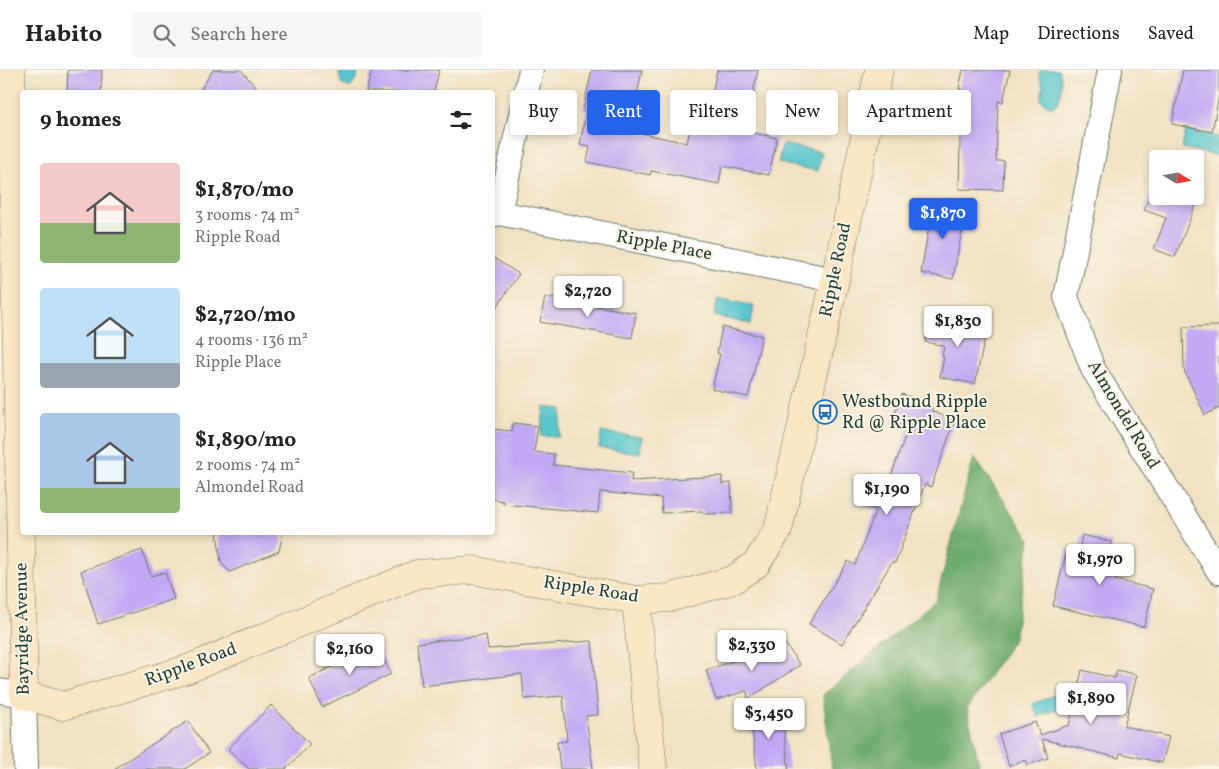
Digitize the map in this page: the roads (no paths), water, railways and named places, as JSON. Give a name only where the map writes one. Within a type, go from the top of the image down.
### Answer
[{"type":"street","name":"Bayridge Avenue","points":[[11,70],[12,693],[26,769]]},
{"type":"street","points":[[496,214],[531,70]]},
{"type":"street","name":"Ripple Road","points":[[12,693],[63,706],[188,669],[417,574],[472,570],[636,600],[669,598],[733,580],[756,564],[778,530],[835,280],[879,70]]},
{"type":"street","name":"Almondel Road","points":[[1110,70],[1066,297],[1093,369],[1219,572]]},
{"type":"street","name":"Ripple Place","points":[[496,214],[835,280]]},
{"type":"street","points":[[636,600],[653,769]]},
{"type":"water","points":[[340,70],[358,70],[357,77],[351,87],[342,85],[339,75]]},
{"type":"water","points":[[1041,70],[1059,70],[1061,93],[1059,101],[1054,106],[1046,105],[1041,99],[1043,87],[1039,74]]},
{"type":"water","points":[[1186,130],[1219,137],[1219,156],[1204,153],[1204,150],[1182,148]]},
{"type":"water","points":[[782,144],[822,152],[818,171],[778,163]]},
{"type":"water","points":[[718,298],[754,306],[751,324],[714,316]]},
{"type":"water","points":[[544,407],[562,409],[559,437],[541,436]]},
{"type":"water","points":[[601,432],[642,437],[640,453],[599,448]]},
{"type":"water","points":[[1066,690],[1071,703],[1038,717],[1033,704]]},
{"type":"place","name":"Westbound Ripple Rd @ Ripple Place","points":[[825,412]]}]
